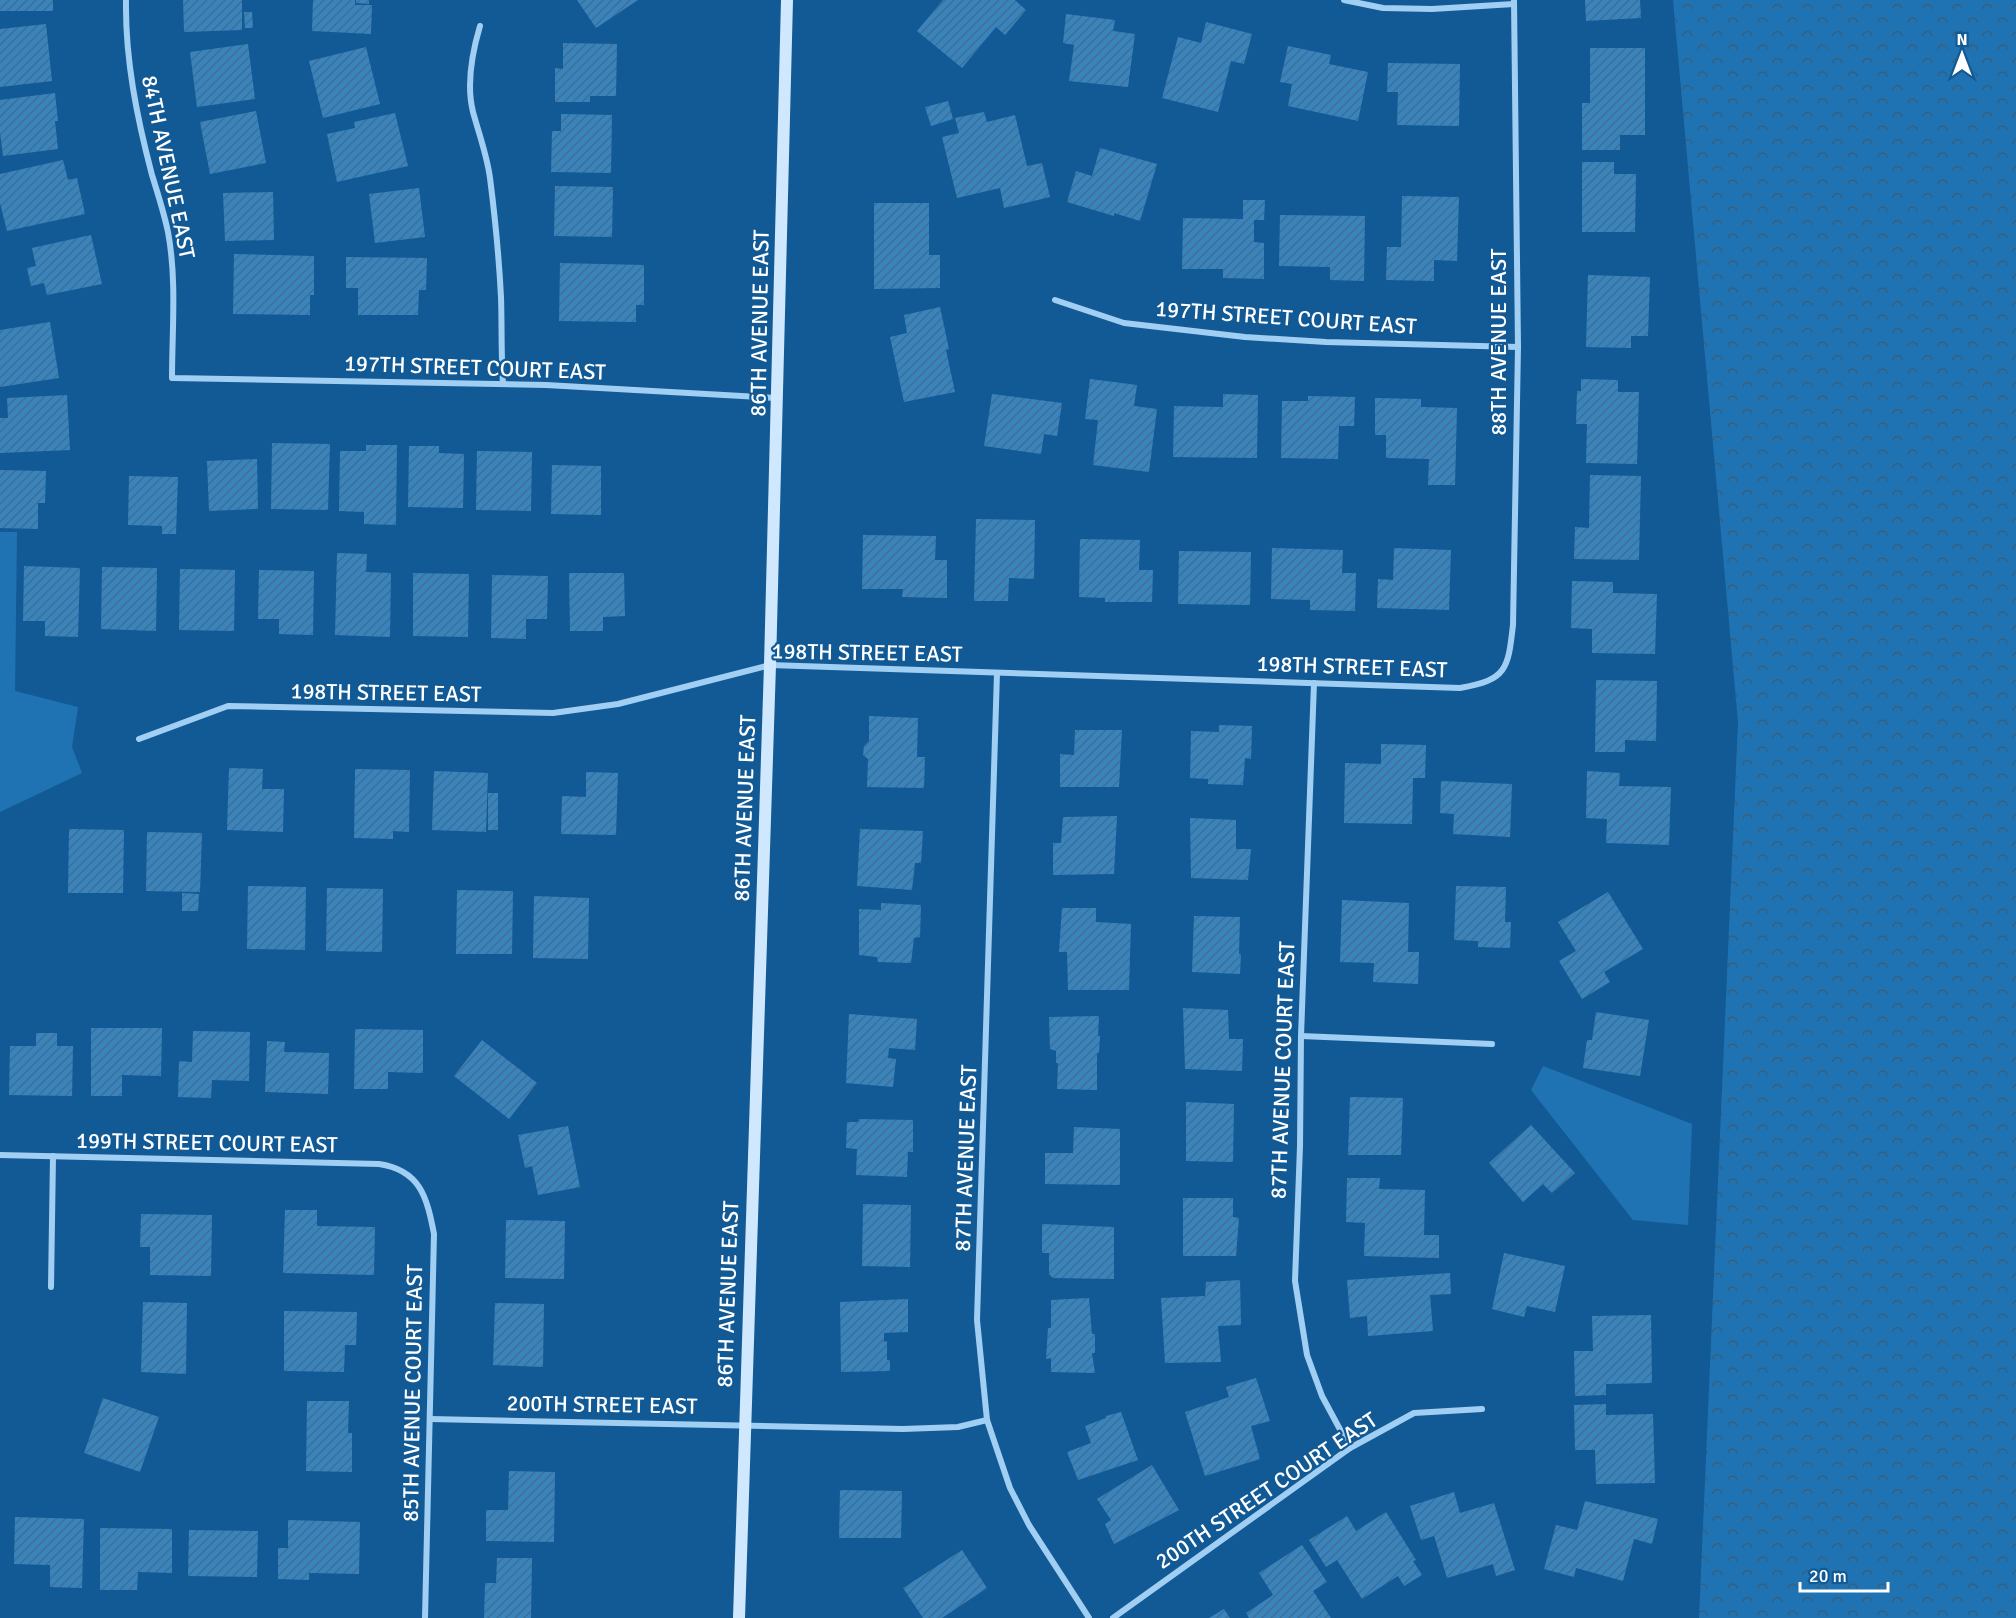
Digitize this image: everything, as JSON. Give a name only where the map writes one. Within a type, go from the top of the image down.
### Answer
[{"type":"street","name":"84TH AVENUE EAST","points":[[126,0],[131,80],[147,154],[169,235],[172,271],[172,378]]},
{"type":"street","name":"86TH AVENUE EAST","points":[[739,1618],[770,665],[788,0]]},
{"type":"street","points":[[1344,0],[1383,8],[1432,9],[1514,2]]},
{"type":"street","name":"88TH AVENUE EAST","points":[[1494,678],[1500,675],[1507,662],[1513,625],[1518,347],[1514,2]]},
{"type":"street","points":[[480,26],[473,47],[470,88],[473,111],[490,176],[501,296],[503,384]]},
{"type":"street","name":"197TH STREET COURT EAST","points":[[1055,300],[1124,323],[1245,337],[1326,342],[1518,347]]},
{"type":"street","name":"197TH STREET COURT EAST","points":[[172,378],[546,385],[778,398]]},
{"type":"street","name":"198TH STREET EAST","points":[[139,739],[228,706],[553,713],[618,704],[770,665],[1460,688],[1481,685],[1494,678]]},
{"type":"street","name":"87TH AVENUE EAST","points":[[998,673],[977,1320],[987,1420],[1011,1488],[1024,1516],[1089,1618]]},
{"type":"street","name":"87TH AVENUE COURT EAST","points":[[1314,683],[1295,1281],[1307,1355],[1322,1396],[1350,1448]]},
{"type":"street","points":[[1301,1036],[1492,1044]]},
{"type":"street","name":"199TH STREET COURT EAST","points":[[0,1155],[379,1164],[395,1166],[410,1175]]},
{"type":"street","points":[[51,1287],[53,1156]]},
{"type":"street","name":"85TH AVENUE COURT EAST","points":[[410,1175],[422,1191],[434,1234],[424,1618]]},
{"type":"street","name":"200TH STREET COURT EAST","points":[[1113,1618],[1350,1448],[1414,1413],[1482,1409]]},
{"type":"street","name":"200TH STREET EAST","points":[[430,1419],[903,1429],[958,1427],[987,1420]]},
{"type":"green space","points":[[1673,0],[2016,0],[2016,1618],[1699,1618],[1738,722]]},
{"type":"green space","points":[[0,532],[17,532],[15,691],[78,707],[72,747],[82,773],[0,812]]},
{"type":"green space","points":[[1543,1066],[1692,1124],[1688,1225],[1633,1220],[1531,1090]]},
{"type":"building","points":[[0,0],[53,0],[53,11],[0,11]]},
{"type":"building","points":[[183,0],[242,0],[242,30],[184,32]]},
{"type":"building","points":[[313,0],[355,0],[355,5],[372,5],[371,34],[312,31]]},
{"type":"building","points":[[356,0],[369,0],[369,4],[356,3]]},
{"type":"building","points":[[577,0],[638,0],[596,28]]},
{"type":"building","points":[[943,0],[1015,0],[1026,10],[1005,35],[996,27],[962,68],[917,31]]},
{"type":"building","points":[[1585,0],[1640,0],[1641,18],[1586,21]]},
{"type":"building","points":[[244,12],[252,12],[253,28],[245,28]]},
{"type":"building","points":[[1066,14],[1115,20],[1113,31],[1135,34],[1128,87],[1069,81],[1074,45],[1063,43]]},
{"type":"building","points":[[1206,22],[1252,34],[1244,64],[1231,61],[1218,112],[1162,98],[1178,37],[1201,43]]},
{"type":"building","points":[[46,24],[52,81],[0,87],[0,29]]},
{"type":"building","points":[[563,43],[617,44],[616,96],[590,96],[590,102],[555,102],[555,68],[563,69]]},
{"type":"building","points":[[248,44],[255,99],[197,107],[190,52]]},
{"type":"building","points":[[1288,46],[1331,55],[1329,64],[1368,72],[1358,121],[1288,106],[1292,84],[1280,82]]},
{"type":"building","points":[[366,47],[380,104],[323,118],[309,61]]},
{"type":"building","points":[[1590,48],[1645,48],[1645,135],[1620,135],[1620,150],[1582,150],[1582,103],[1590,103]]},
{"type":"building","points":[[1388,63],[1460,64],[1459,126],[1397,125],[1398,92],[1387,92]]},
{"type":"building","points":[[55,93],[58,149],[3,156],[0,100]]},
{"type":"building","points":[[948,101],[953,119],[931,126],[925,107]]},
{"type":"building","points":[[256,111],[266,163],[210,174],[200,122]]},
{"type":"building","points":[[984,112],[987,122],[1015,115],[1027,166],[1042,163],[1050,197],[1004,208],[1000,188],[957,198],[942,137],[959,133],[955,118]]},
{"type":"building","points":[[395,113],[408,166],[337,182],[327,134],[355,128],[354,122]]},
{"type":"building","points":[[561,114],[612,115],[611,173],[551,172],[552,131],[561,131]]},
{"type":"building","points":[[1100,148],[1157,164],[1140,221],[1067,202],[1076,171],[1092,176]]},
{"type":"building","points":[[63,160],[68,180],[77,178],[85,214],[7,231],[0,203],[0,174]]},
{"type":"building","points":[[1582,162],[1614,162],[1614,174],[1636,174],[1635,232],[1582,232]]},
{"type":"building","points":[[555,186],[613,187],[612,237],[554,236]]},
{"type":"building","points":[[419,188],[425,237],[375,243],[369,194]]},
{"type":"building","points":[[273,192],[274,240],[225,241],[223,193]]},
{"type":"building","points":[[1402,196],[1459,197],[1457,261],[1434,260],[1434,281],[1386,280],[1387,247],[1401,247]]},
{"type":"building","points":[[1243,200],[1265,200],[1264,220],[1254,220],[1254,242],[1264,243],[1264,279],[1223,278],[1223,269],[1182,269],[1183,218],[1243,219]]},
{"type":"building","points":[[874,203],[929,203],[929,255],[940,255],[940,288],[874,289]]},
{"type":"building","points":[[1280,215],[1365,216],[1364,281],[1330,280],[1330,267],[1279,266]]},
{"type":"building","points":[[91,235],[102,284],[47,295],[44,283],[31,286],[27,268],[36,266],[32,248]]},
{"type":"building","points":[[234,254],[314,256],[314,295],[310,295],[310,315],[233,314]]},
{"type":"building","points":[[346,257],[427,258],[426,290],[419,290],[418,315],[358,315],[358,288],[346,288]]},
{"type":"building","points":[[560,263],[644,265],[644,305],[636,305],[636,322],[559,321]]},
{"type":"building","points":[[1588,275],[1650,277],[1648,336],[1631,336],[1631,348],[1586,347]]},
{"type":"building","points":[[940,307],[955,392],[904,402],[890,337],[907,333],[904,315]]},
{"type":"building","points":[[50,322],[59,378],[0,387],[0,330]]},
{"type":"building","points":[[1090,379],[1137,385],[1134,406],[1157,409],[1149,472],[1093,465],[1098,420],[1085,419]]},
{"type":"building","points":[[1581,379],[1618,380],[1618,392],[1639,392],[1637,464],[1586,463],[1587,424],[1576,424],[1577,391],[1581,391]]},
{"type":"building","points":[[992,394],[1062,403],[1057,436],[1044,434],[1041,454],[984,446]]},
{"type":"building","points":[[1223,394],[1258,395],[1257,458],[1173,457],[1174,406],[1223,407]]},
{"type":"building","points":[[67,395],[70,450],[0,453],[0,418],[8,418],[7,398]]},
{"type":"building","points":[[1308,396],[1355,397],[1354,426],[1339,426],[1338,459],[1281,458],[1282,401],[1308,401]]},
{"type":"building","points":[[1375,398],[1421,399],[1421,407],[1457,408],[1455,485],[1428,485],[1429,459],[1386,458],[1386,435],[1375,435]]},
{"type":"building","points":[[272,443],[330,444],[328,510],[271,509]]},
{"type":"building","points":[[366,445],[397,445],[396,525],[364,524],[364,512],[339,511],[340,451],[366,451]]},
{"type":"building","points":[[409,446],[439,446],[439,453],[464,454],[463,508],[408,507]]},
{"type":"building","points":[[477,451],[532,452],[531,511],[476,510]]},
{"type":"building","points":[[257,459],[258,509],[209,511],[207,461]]},
{"type":"building","points":[[552,465],[601,466],[601,515],[551,514]]},
{"type":"building","points":[[0,470],[46,471],[45,503],[38,503],[38,529],[0,528]]},
{"type":"building","points":[[1590,475],[1641,476],[1639,560],[1574,559],[1575,527],[1589,528]]},
{"type":"building","points":[[129,476],[178,477],[176,534],[162,534],[162,526],[128,525]]},
{"type":"building","points":[[976,519],[1035,520],[1034,579],[1009,578],[1008,601],[974,601]]},
{"type":"building","points":[[863,535],[936,536],[935,560],[947,560],[947,598],[902,597],[903,589],[862,589]]},
{"type":"building","points":[[1080,539],[1140,540],[1139,570],[1153,570],[1152,602],[1105,602],[1105,598],[1079,597]]},
{"type":"building","points":[[1272,548],[1343,550],[1342,573],[1356,573],[1355,611],[1310,610],[1310,600],[1271,599]]},
{"type":"building","points":[[1394,548],[1451,550],[1449,610],[1377,608],[1378,579],[1393,580]]},
{"type":"building","points":[[1179,551],[1251,552],[1250,605],[1178,604]]},
{"type":"building","points":[[337,553],[367,554],[366,572],[391,573],[390,637],[335,635]]},
{"type":"building","points":[[24,566],[80,568],[78,637],[45,636],[45,621],[23,621]]},
{"type":"building","points":[[102,567],[157,568],[156,631],[101,629]]},
{"type":"building","points":[[180,569],[235,570],[234,631],[179,630]]},
{"type":"building","points":[[259,570],[314,571],[313,635],[279,634],[279,619],[258,619]]},
{"type":"building","points":[[413,573],[469,574],[468,637],[413,636]]},
{"type":"building","points":[[569,573],[624,573],[625,616],[603,617],[603,631],[570,631]]},
{"type":"building","points":[[492,575],[548,576],[547,619],[526,619],[526,639],[491,638]]},
{"type":"building","points":[[1572,581],[1613,582],[1613,593],[1657,594],[1655,654],[1592,653],[1592,629],[1571,628]]},
{"type":"building","points":[[1596,680],[1657,681],[1656,741],[1625,740],[1625,752],[1595,752]]},
{"type":"building","points":[[869,716],[918,718],[917,757],[925,757],[924,788],[867,787],[868,759],[863,755],[864,746],[869,741]]},
{"type":"building","points":[[1219,725],[1252,726],[1251,759],[1245,758],[1243,785],[1208,784],[1208,779],[1190,778],[1191,731],[1219,732]]},
{"type":"building","points":[[1075,730],[1122,730],[1119,787],[1060,787],[1060,754],[1074,755]]},
{"type":"building","points":[[1381,744],[1426,745],[1425,778],[1413,778],[1412,824],[1344,823],[1345,763],[1381,764]]},
{"type":"building","points":[[229,768],[263,769],[262,789],[284,789],[283,832],[227,830]]},
{"type":"building","points":[[355,769],[410,770],[409,832],[393,831],[393,839],[354,838]]},
{"type":"building","points":[[434,771],[488,773],[486,832],[432,830]]},
{"type":"building","points":[[1587,771],[1620,773],[1619,786],[1671,787],[1669,845],[1606,843],[1607,819],[1586,818]]},
{"type":"building","points":[[586,772],[618,773],[616,835],[561,834],[562,796],[586,797]]},
{"type":"building","points":[[1441,781],[1512,784],[1510,837],[1453,834],[1454,814],[1440,813]]},
{"type":"building","points":[[488,793],[498,793],[498,830],[488,830]]},
{"type":"building","points":[[1117,816],[1114,874],[1053,875],[1053,843],[1061,843],[1063,817]]},
{"type":"building","points":[[1190,818],[1236,820],[1236,849],[1251,849],[1248,880],[1191,878]]},
{"type":"building","points":[[69,829],[124,830],[123,893],[68,893]]},
{"type":"building","points":[[860,829],[923,831],[921,863],[915,863],[912,890],[857,886]]},
{"type":"building","points":[[147,832],[202,833],[200,892],[146,891]]},
{"type":"building","points":[[248,886],[306,887],[305,950],[247,949]]},
{"type":"building","points":[[1456,886],[1506,887],[1505,922],[1511,922],[1510,948],[1478,947],[1478,941],[1454,940]]},
{"type":"building","points":[[327,888],[383,889],[382,952],[326,951]]},
{"type":"building","points":[[457,890],[513,891],[512,954],[456,954]]},
{"type":"building","points":[[1608,892],[1643,949],[1604,972],[1610,982],[1582,999],[1559,961],[1576,951],[1558,922]]},
{"type":"building","points":[[182,893],[199,894],[198,911],[182,911]]},
{"type":"building","points":[[534,896],[589,898],[588,959],[533,958]]},
{"type":"building","points":[[1342,900],[1409,903],[1408,952],[1419,952],[1418,984],[1373,982],[1374,963],[1340,962]]},
{"type":"building","points":[[881,903],[921,905],[920,937],[914,938],[911,963],[878,962],[877,957],[859,955],[859,909],[881,910]]},
{"type":"building","points":[[1062,908],[1096,908],[1096,922],[1131,924],[1129,990],[1068,990],[1067,952],[1059,952]]},
{"type":"building","points":[[1194,916],[1240,917],[1240,974],[1192,972]]},
{"type":"building","points":[[1183,1008],[1228,1010],[1229,1039],[1243,1039],[1242,1071],[1185,1069]]},
{"type":"building","points":[[1596,1012],[1649,1020],[1640,1076],[1583,1068],[1587,1040],[1592,1040]]},
{"type":"building","points":[[849,1014],[917,1019],[915,1050],[889,1048],[888,1058],[896,1059],[893,1087],[846,1083]]},
{"type":"building","points":[[1099,1016],[1097,1090],[1057,1089],[1058,1063],[1056,1063],[1056,1051],[1050,1049],[1049,1017]]},
{"type":"building","points":[[91,1028],[162,1028],[161,1076],[122,1075],[122,1096],[91,1096]]},
{"type":"building","points":[[355,1029],[423,1030],[423,1073],[388,1072],[388,1089],[354,1089]]},
{"type":"building","points":[[193,1031],[250,1032],[249,1081],[212,1080],[211,1098],[178,1097],[179,1061],[192,1062]]},
{"type":"building","points":[[36,1033],[57,1033],[57,1046],[73,1046],[72,1096],[9,1095],[10,1046],[36,1046]]},
{"type":"building","points":[[482,1040],[537,1083],[509,1119],[454,1076]]},
{"type":"building","points":[[267,1041],[285,1042],[284,1052],[329,1053],[328,1094],[265,1092]]},
{"type":"building","points":[[1350,1097],[1403,1098],[1401,1155],[1348,1155]]},
{"type":"building","points":[[1186,1102],[1234,1104],[1233,1162],[1186,1161]]},
{"type":"building","points":[[859,1119],[913,1120],[913,1152],[908,1152],[907,1177],[856,1175],[857,1149],[846,1148],[847,1122],[858,1122]]},
{"type":"building","points":[[1531,1125],[1575,1173],[1552,1193],[1543,1184],[1523,1202],[1489,1163]]},
{"type":"building","points":[[568,1126],[580,1187],[538,1195],[532,1166],[525,1168],[518,1135]]},
{"type":"building","points":[[1074,1127],[1120,1129],[1120,1185],[1045,1184],[1045,1153],[1073,1153]]},
{"type":"building","points":[[1347,1178],[1380,1178],[1379,1189],[1425,1190],[1424,1235],[1439,1235],[1439,1258],[1364,1256],[1365,1223],[1346,1222]]},
{"type":"building","points":[[1183,1198],[1233,1198],[1233,1217],[1239,1218],[1236,1256],[1183,1256]]},
{"type":"building","points":[[863,1204],[911,1205],[910,1267],[862,1266]]},
{"type":"building","points":[[285,1210],[317,1210],[317,1226],[375,1227],[374,1275],[283,1273]]},
{"type":"building","points":[[141,1214],[212,1215],[211,1276],[150,1275],[150,1247],[140,1247]]},
{"type":"building","points":[[506,1220],[565,1221],[564,1279],[505,1278]]},
{"type":"building","points":[[1042,1224],[1114,1227],[1114,1279],[1053,1278],[1049,1274],[1049,1253],[1042,1253]]},
{"type":"building","points":[[1504,1253],[1565,1266],[1555,1312],[1527,1306],[1524,1317],[1492,1309]]},
{"type":"building","points":[[1450,1273],[1451,1294],[1430,1295],[1433,1331],[1368,1336],[1367,1316],[1350,1318],[1347,1280]]},
{"type":"building","points":[[1240,1280],[1241,1325],[1218,1326],[1221,1362],[1165,1363],[1161,1298],[1205,1296],[1206,1282]]},
{"type":"building","points":[[1089,1298],[1092,1334],[1095,1334],[1095,1353],[1092,1353],[1095,1373],[1051,1372],[1051,1358],[1046,1359],[1048,1328],[1051,1328],[1051,1300]]},
{"type":"building","points":[[908,1299],[908,1332],[884,1333],[890,1371],[841,1372],[840,1302]]},
{"type":"building","points":[[143,1302],[187,1303],[186,1374],[141,1372]]},
{"type":"building","points":[[495,1303],[544,1304],[543,1367],[493,1365]]},
{"type":"building","points":[[284,1311],[357,1312],[356,1345],[345,1345],[344,1372],[284,1371]]},
{"type":"building","points":[[1651,1315],[1652,1383],[1606,1384],[1606,1395],[1575,1396],[1574,1351],[1593,1351],[1592,1316]]},
{"type":"building","points":[[1256,1378],[1270,1421],[1251,1426],[1260,1459],[1205,1476],[1185,1412],[1229,1397],[1226,1387]]},
{"type":"building","points":[[103,1398],[159,1417],[140,1472],[84,1453]]},
{"type":"building","points":[[307,1401],[349,1401],[348,1433],[352,1433],[352,1472],[306,1471]]},
{"type":"building","points":[[1606,1404],[1606,1415],[1653,1414],[1655,1483],[1596,1484],[1595,1450],[1575,1450],[1574,1405]]},
{"type":"building","points":[[1121,1412],[1138,1460],[1078,1480],[1067,1452],[1091,1443],[1085,1426]]},
{"type":"building","points":[[1152,1465],[1179,1510],[1114,1544],[1105,1524],[1111,1520],[1097,1499]]},
{"type":"building","points":[[509,1471],[555,1472],[554,1542],[486,1541],[486,1510],[508,1510]]},
{"type":"building","points":[[840,1490],[902,1491],[901,1538],[839,1538]]},
{"type":"building","points":[[1454,1492],[1460,1513],[1494,1503],[1515,1570],[1496,1576],[1493,1564],[1447,1578],[1434,1536],[1421,1540],[1410,1506]]},
{"type":"building","points":[[1585,1501],[1658,1519],[1652,1544],[1634,1539],[1623,1581],[1576,1568],[1574,1577],[1544,1569],[1556,1525],[1577,1530]]},
{"type":"building","points":[[1386,1512],[1416,1560],[1413,1561],[1422,1575],[1404,1586],[1398,1576],[1362,1599],[1337,1560],[1326,1567],[1309,1540],[1347,1516],[1356,1531]]},
{"type":"building","points":[[15,1517],[84,1519],[82,1588],[50,1587],[50,1565],[14,1564]]},
{"type":"building","points":[[288,1520],[360,1522],[359,1574],[309,1573],[309,1580],[278,1579],[278,1548],[288,1548]]},
{"type":"building","points":[[100,1528],[172,1529],[172,1573],[138,1572],[137,1590],[100,1590]]},
{"type":"building","points":[[189,1530],[258,1531],[257,1577],[188,1576]]},
{"type":"building","points":[[1302,1545],[1327,1582],[1313,1591],[1331,1618],[1249,1618],[1246,1613],[1273,1595],[1259,1573]]},
{"type":"building","points":[[962,1550],[987,1588],[942,1618],[923,1618],[903,1588]]},
{"type":"building","points":[[497,1558],[532,1558],[531,1618],[484,1618],[485,1583],[496,1583]]},
{"type":"building","points":[[1224,1609],[1230,1618],[1209,1618]]}]
